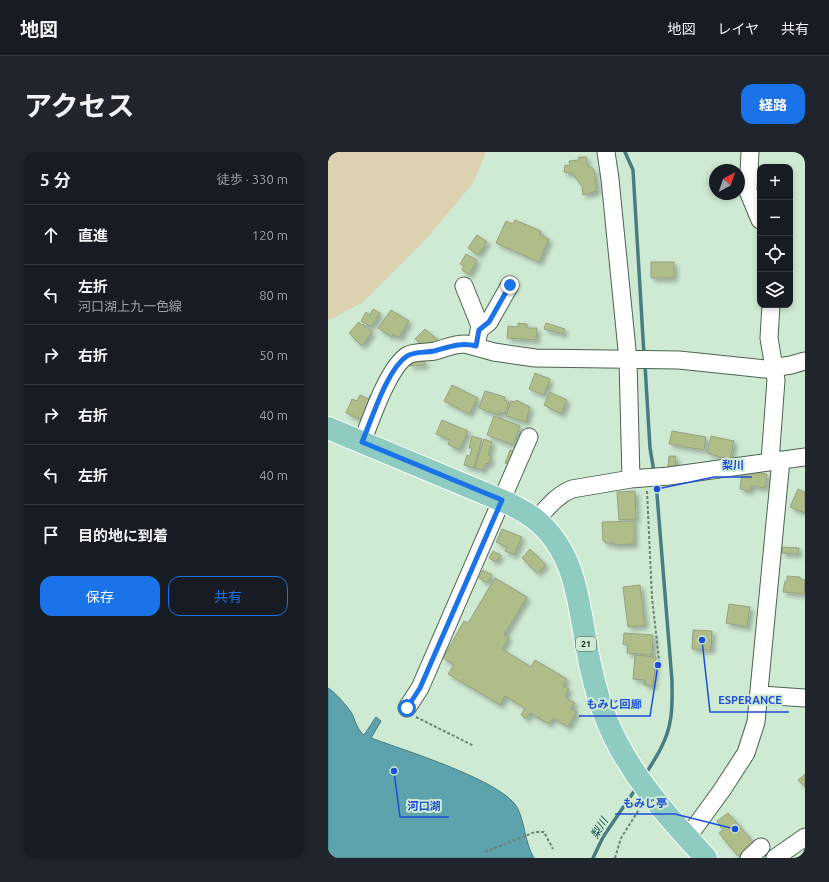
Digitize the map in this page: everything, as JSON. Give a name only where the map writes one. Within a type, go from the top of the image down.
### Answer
[{"type":"main road","name":"21","points":[[328,428],[502,500],[536,520],[555,542],[570,567],[578,593],[586,643],[598,696],[613,735],[641,787],[706,858]]},
{"type":"street","points":[[606,152],[610,179],[639,478]]},
{"type":"street","points":[[750,152],[748,191],[757,213]]},
{"type":"street","points":[[362,442],[390,376],[399,362],[408,355],[430,352],[477,338],[489,322],[510,285]]},
{"type":"street","points":[[464,286],[480,326],[477,338]]},
{"type":"street","points":[[687,838],[722,790],[746,753],[756,722],[760,695],[776,460],[776,380],[769,338],[771,308]]},
{"type":"street","points":[[477,338],[500,354],[535,358],[679,360],[774,369],[805,361]]},
{"type":"street","points":[[407,708],[420,688],[529,437]]},
{"type":"street","points":[[536,520],[564,492],[584,487],[639,478],[669,476],[805,457]]},
{"type":"street","points":[[760,695],[805,698]]},
{"type":"street","points":[[775,858],[805,837]]},
{"type":"path","points":[[639,478],[660,668]]},
{"type":"path","points":[[407,708],[416,718],[474,746]]},
{"type":"path","points":[[615,858],[621,838],[641,787]]},
{"type":"path","points":[[485,852],[535,832],[544,832],[553,849]]},
{"type":"shaded area","points":[[328,152],[486,152],[473,183],[428,237],[363,302],[328,321]]},
{"type":"water","points":[[328,688],[349,709],[364,735],[376,717],[381,721],[371,738],[428,758],[474,777],[509,798],[518,809],[534,858],[328,858]]},
{"type":"building","points":[[579,157],[587,157],[586,163],[594,170],[597,191],[583,195],[582,186],[573,174],[564,172],[565,165],[570,166],[569,161],[578,160]]},
{"type":"building","points":[[515,220],[541,231],[540,235],[549,239],[539,262],[496,243],[506,221],[513,224]]},
{"type":"building","points":[[477,235],[487,242],[478,255],[468,248]]},
{"type":"building","points":[[466,254],[477,260],[469,275],[462,270],[464,266],[460,264]]},
{"type":"building","points":[[651,262],[674,262],[674,278],[651,278]]},
{"type":"building","points":[[373,309],[380,313],[371,327],[361,321],[366,312],[370,315]]},
{"type":"building","points":[[391,310],[409,321],[399,338],[393,334],[392,337],[378,328]]},
{"type":"building","points":[[359,322],[372,332],[362,346],[349,333]]},
{"type":"building","points":[[518,323],[527,324],[527,328],[537,328],[536,340],[507,338],[508,326],[518,327]]},
{"type":"building","points":[[546,323],[565,329],[563,334],[544,329]]},
{"type":"building","points":[[425,329],[438,340],[432,347],[427,343],[423,346],[415,339]]},
{"type":"building","points":[[425,361],[425,365],[410,366],[410,362]]},
{"type":"building","points":[[535,373],[550,379],[544,395],[529,389]]},
{"type":"building","points":[[452,385],[478,398],[469,414],[444,401]]},
{"type":"building","points":[[485,391],[505,397],[504,400],[509,402],[505,414],[500,412],[498,415],[479,408]]},
{"type":"building","points":[[550,392],[567,400],[561,414],[544,405]]},
{"type":"building","points":[[360,395],[369,399],[370,395],[377,398],[367,422],[346,413],[352,399],[357,401]]},
{"type":"building","points":[[516,400],[530,407],[526,422],[506,416],[511,401],[515,402]]},
{"type":"building","points":[[494,416],[520,426],[513,445],[487,435]]},
{"type":"building","points":[[442,420],[468,431],[459,450],[448,444],[450,440],[436,434]]},
{"type":"building","points":[[672,431],[706,437],[704,450],[669,444]]},
{"type":"building","points":[[472,436],[482,439],[474,468],[464,465],[467,455],[470,456],[472,448],[469,448]]},
{"type":"building","points":[[711,436],[734,441],[730,460],[707,453]]},
{"type":"building","points":[[484,439],[492,442],[488,455],[491,456],[489,464],[486,463],[483,470],[475,468]]},
{"type":"building","points":[[510,450],[517,452],[512,465],[505,463]]},
{"type":"building","points":[[669,456],[676,456],[675,468],[668,468]]},
{"type":"building","points":[[742,471],[767,474],[765,488],[751,486],[750,491],[740,489]]},
{"type":"building","points":[[798,489],[805,492],[805,513],[790,507]]},
{"type":"building","points":[[635,491],[636,519],[619,520],[617,492]]},
{"type":"building","points":[[634,521],[634,544],[614,545],[614,543],[605,543],[605,541],[603,541],[602,522]]},
{"type":"building","points":[[502,529],[522,537],[514,555],[505,551],[507,547],[496,542]]},
{"type":"building","points":[[782,547],[799,548],[798,554],[782,553]]},
{"type":"building","points":[[530,549],[546,565],[537,573],[522,558]]},
{"type":"building","points":[[493,551],[501,555],[496,562],[489,558]]},
{"type":"building","points":[[483,570],[492,575],[487,583],[479,578]]},
{"type":"building","points":[[787,576],[800,577],[800,579],[805,580],[804,594],[783,592],[785,581],[787,581]]},
{"type":"building","points":[[495,578],[527,597],[504,635],[509,637],[502,649],[531,667],[535,660],[567,679],[563,686],[569,689],[565,697],[575,703],[571,709],[577,712],[568,727],[553,718],[549,724],[530,713],[526,719],[521,715],[525,708],[505,696],[500,705],[448,674],[454,665],[443,658],[464,621],[468,623]]},
{"type":"building","points":[[640,585],[645,625],[628,627],[623,587]]},
{"type":"building","points":[[729,604],[750,607],[747,627],[726,623]]},
{"type":"building","points":[[693,630],[712,631],[711,650],[692,649]]},
{"type":"building","points":[[624,633],[653,635],[652,655],[627,653],[628,645],[623,644]]},
{"type":"building","points":[[635,655],[656,657],[653,686],[644,685],[645,680],[633,679]]},
{"type":"building","points":[[805,774],[805,787],[798,780]]},
{"type":"building","points":[[728,813],[754,843],[738,856],[719,833],[723,830],[717,821]]},
{"type":"waterway","name":"梨川","points":[[625,152],[633,170],[644,355]]},
{"type":"waterway","name":"梨川","points":[[645,365],[650,448],[654,472]]},
{"type":"waterway","name":"梨川","points":[[645,775],[660,750],[666,736],[672,706],[672,681],[656,482]]},
{"type":"waterway","name":"梨川","points":[[593,858],[603,837],[637,787]]},
{"type":"place","name":"梨川","points":[[657,489]]},
{"type":"place","name":"ESPERANCE","points":[[702,640]]},
{"type":"place","name":"もみじ回廊","points":[[658,665]]},
{"type":"place","name":"河口湖","points":[[394,771]]},
{"type":"place","name":"もみじ亭","points":[[735,829]]},
{"type":"route","points":[[407,708],[413,701],[420,688],[502,500],[362,442],[393,368],[408,355],[430,352],[457,344],[476,346],[479,330],[486,326],[489,322],[510,285]]}]
